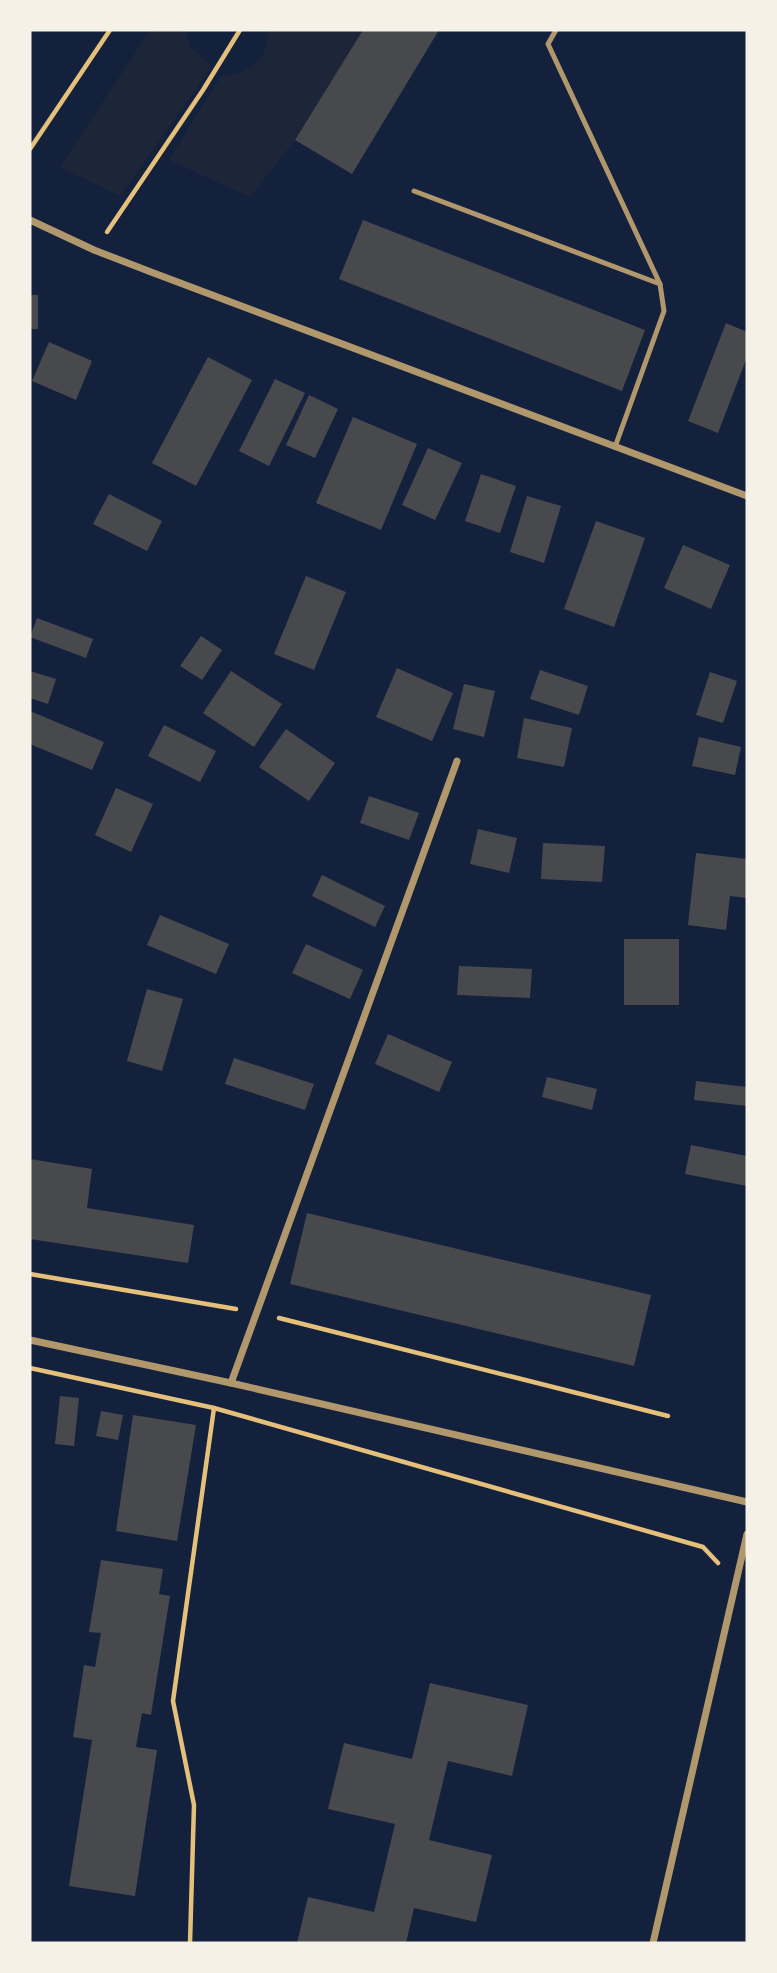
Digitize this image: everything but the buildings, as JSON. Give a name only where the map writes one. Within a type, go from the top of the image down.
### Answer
[{"type":"street","points":[[30,220],[94,250],[747,496]]},
{"type":"street","points":[[232,1383],[457,761]]},
{"type":"street","points":[[30,1340],[232,1383],[747,1502]]},
{"type":"street","points":[[653,1943],[747,1534]]},
{"type":"lane","points":[[556,30],[548,44],[660,284],[664,311],[615,447]]},
{"type":"lane","points":[[414,191],[660,284]]},
{"type":"path","points":[[30,149],[110,30]]},
{"type":"path","points":[[94,250],[203,90],[238,31]]},
{"type":"path","points":[[30,1274],[257,1313],[668,1416]]},
{"type":"path","points":[[30,1368],[214,1408],[703,1547],[719,1564],[738,1569]]},
{"type":"path","points":[[190,1943],[194,1805],[173,1701],[214,1408]]},
{"type":"shaded area","points":[[150,30],[185,30],[191,48],[212,66],[120,196],[60,167]]},
{"type":"shaded area","points":[[267,30],[363,30],[295,140],[250,197],[169,160],[221,76],[248,69],[261,57],[267,40]]}]
